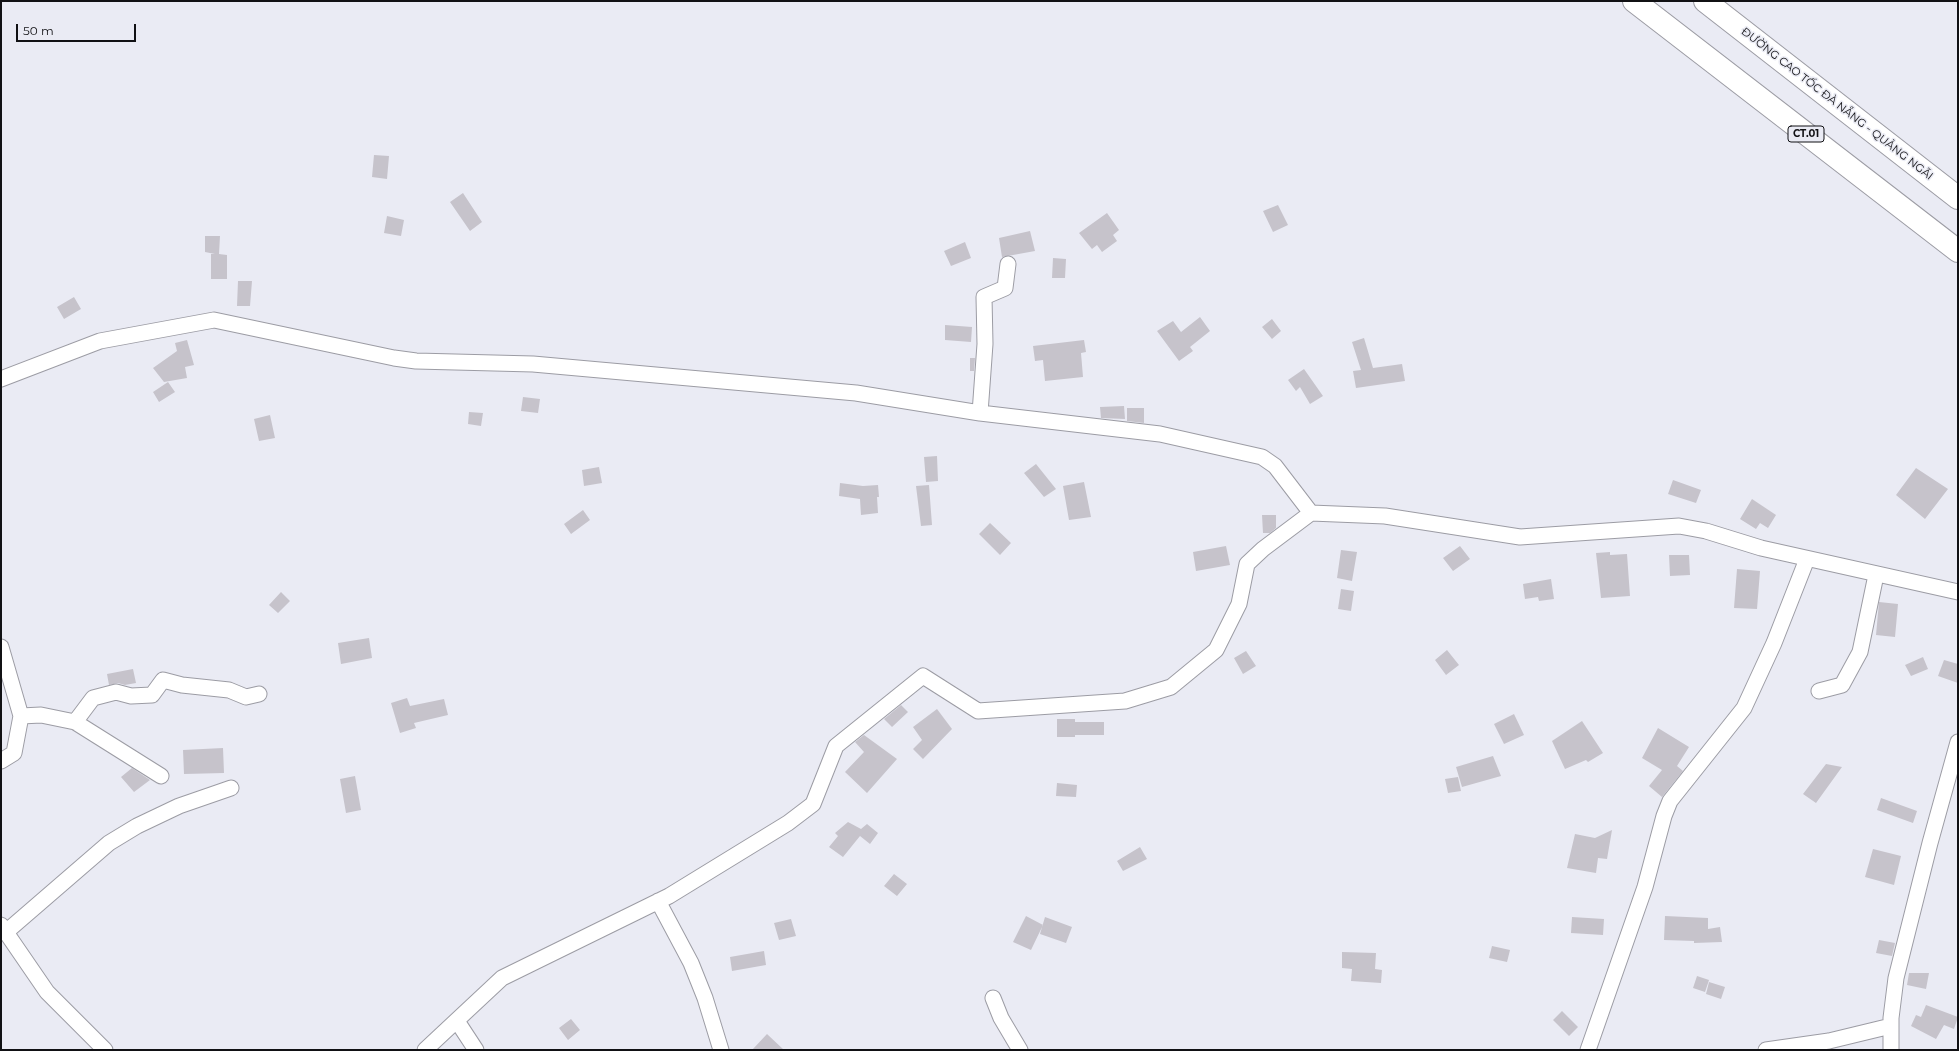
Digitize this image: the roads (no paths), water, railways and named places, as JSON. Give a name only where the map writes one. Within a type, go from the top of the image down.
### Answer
[{"type":"highway","name":"CT.01","points":[[1634,1],[1958,251]]},
{"type":"highway","name":"ĐƯỜNG CAO TỐC ĐÀ NẴNG - QUẢNG NGÃI","points":[[1711,6],[1958,198]]},
{"type":"street","points":[[980,413],[985,344],[984,297],[1005,288],[1008,264]]},
{"type":"street","points":[[1,379],[100,341],[214,320],[408,360],[533,364],[856,393],[980,413],[1160,434],[1262,457],[1275,466],[1311,513]]},
{"type":"street","points":[[425,1050],[502,978],[658,901],[788,823],[813,804],[836,746],[923,676],[978,711],[1126,701],[1171,687],[1216,650],[1239,604],[1248,564],[1263,549],[1311,513],[1385,516],[1520,538],[1678,526],[1706,531],[1761,548],[1807,559],[1958,592]]},
{"type":"street","points":[[1588,1050],[1645,887],[1664,816],[1670,801],[1736,719],[1750,697],[1774,643],[1807,559]]},
{"type":"street","points":[[1819,691],[1842,685],[1860,652],[1876,575]]},
{"type":"street","points":[[1,647],[21,716],[14,753],[1,761]]},
{"type":"street","points":[[75,722],[93,698],[116,692],[131,696],[152,695],[163,680],[182,685],[229,690],[246,697],[259,694]]},
{"type":"street","points":[[21,716],[41,715],[75,722],[161,776]]},
{"type":"street","points":[[1891,1050],[1891,1026],[1896,978],[1930,843],[1958,742]]},
{"type":"street","points":[[105,1050],[47,992],[3,929],[109,842],[137,826],[179,806],[231,788]]},
{"type":"street","points":[[658,901],[691,963],[705,998],[721,1050]]},
{"type":"street","points":[[993,998],[1001,1018],[1020,1050]]},
{"type":"street","points":[[457,1021],[476,1050]]},
{"type":"street","points":[[1766,1050],[1829,1041],[1891,1026]]}]
